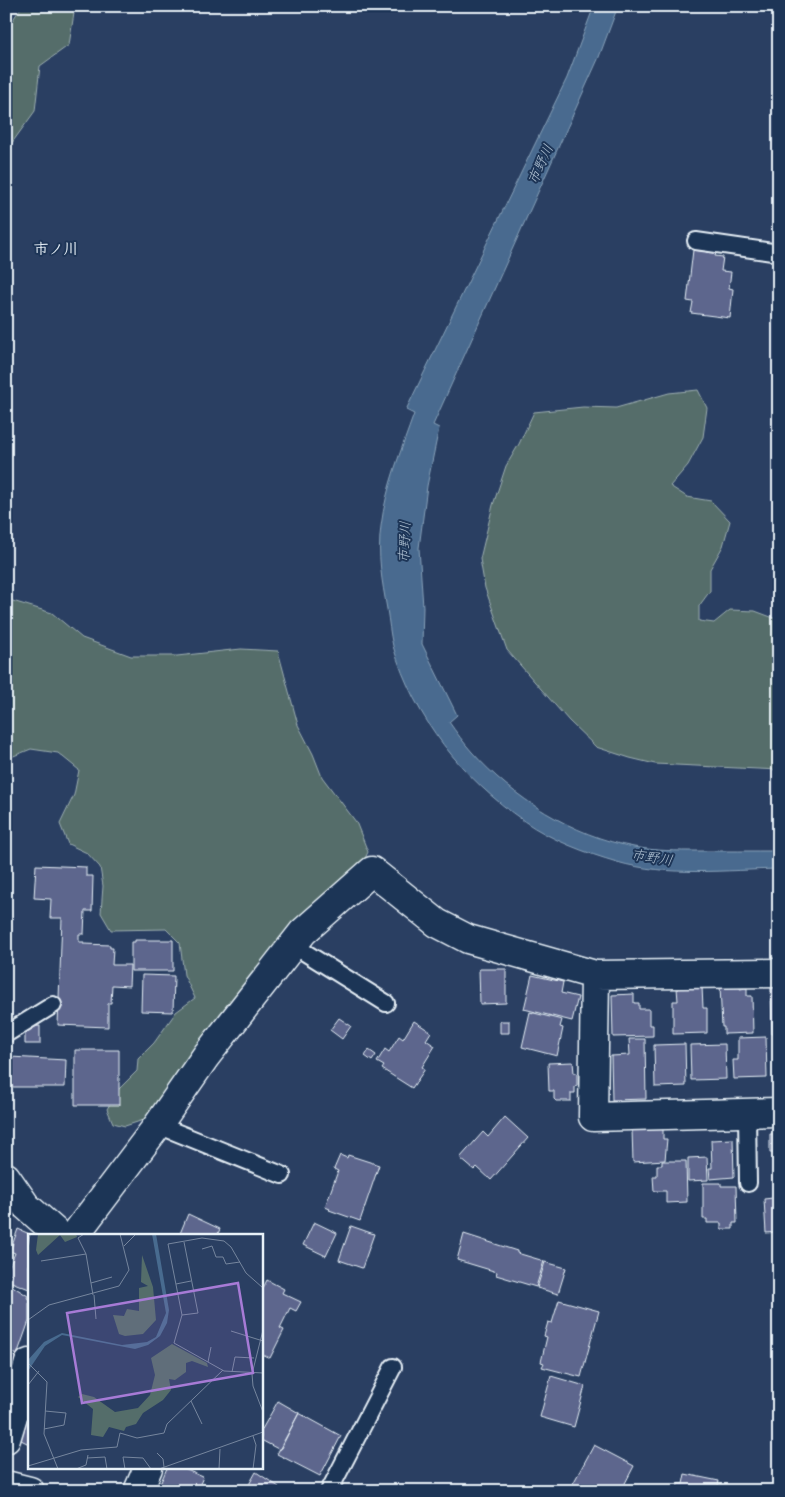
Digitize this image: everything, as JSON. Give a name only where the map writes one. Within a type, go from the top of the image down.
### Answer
[{"type":"street","points":[[76,1234],[158,1125],[206,1056],[303,932],[372,871],[437,923],[468,939],[595,975],[779,973]]},
{"type":"street","points":[[595,975],[593,1117],[779,1112]]},
{"type":"street","points":[[6,1177],[26,1206],[58,1234]]},
{"type":"street","points":[[6,1439],[28,1366]]},
{"type":"street","points":[[138,1491],[147,1470]]},
{"type":"street","points":[[6,1485],[30,1491]]},
{"type":"lane","points":[[696,241],[779,253]]},
{"type":"lane","points":[[293,945],[386,1003]]},
{"type":"lane","points":[[6,1034],[52,1005]]},
{"type":"lane","points":[[747,1113],[748,1183]]},
{"type":"lane","points":[[158,1125],[282,1175]]},
{"type":"lane","points":[[329,1491],[393,1367]]},
{"type":"green space","points":[[22,6],[72,6],[74,13],[69,45],[40,66],[35,111],[6,151],[6,30]]},
{"type":"green space","points":[[698,390],[707,408],[703,437],[688,465],[670,486],[687,497],[711,501],[730,521],[723,546],[710,569],[710,591],[699,606],[699,621],[714,623],[730,610],[755,611],[779,620],[779,770],[655,764],[596,747],[569,721],[507,650],[485,588],[480,559],[493,505],[506,466],[534,412],[583,407],[616,408],[669,393]]},
{"type":"green space","points":[[6,599],[52,613],[82,638],[131,656],[177,656],[241,649],[278,651],[298,725],[322,777],[356,822],[368,852],[360,869],[156,1116],[125,1126],[113,1123],[107,1109],[119,1089],[137,1071],[138,1059],[154,1043],[176,1012],[195,998],[184,975],[180,943],[166,929],[111,930],[101,913],[103,886],[100,867],[87,853],[68,844],[60,824],[74,795],[79,770],[58,753],[31,749],[6,759]]},
{"type":"water","name":"市野川","points":[[594,6],[618,6],[599,57],[433,425],[439,428],[427,486],[419,548],[423,607],[422,644],[457,715],[449,722],[457,734],[488,769],[506,785],[545,813],[589,834],[611,842],[634,847],[674,851],[779,851],[779,869],[698,872],[637,867],[581,850],[534,828],[481,786],[444,745],[414,698],[393,646],[383,588],[380,537],[383,512],[390,483],[414,414],[406,410],[567,78]]},
{"type":"building","points":[[693,250],[716,253],[715,256],[723,257],[721,271],[731,272],[729,288],[733,289],[730,318],[691,313],[693,302],[687,301]]},
{"type":"building","points":[[36,865],[86,867],[86,876],[93,876],[92,911],[85,911],[84,934],[79,934],[79,942],[84,942],[84,944],[110,945],[110,948],[113,948],[112,965],[130,965],[129,986],[112,985],[111,1003],[108,1003],[108,1027],[58,1025],[62,918],[50,918],[51,899],[34,898]]},
{"type":"building","points":[[135,940],[173,940],[173,971],[131,971],[131,942],[135,942]]},
{"type":"building","points":[[479,969],[506,969],[506,1003],[480,1004]]},
{"type":"building","points":[[142,975],[174,976],[173,1012],[141,1011]]},
{"type":"building","points":[[532,975],[563,982],[561,993],[578,997],[572,1021],[524,1009]]},
{"type":"building","points":[[720,986],[740,986],[740,989],[747,988],[747,996],[752,996],[753,1033],[724,1034]]},
{"type":"building","points":[[702,987],[703,1008],[707,1008],[707,1033],[673,1034],[673,1001],[678,1001],[677,988]]},
{"type":"building","points":[[771,987],[779,987],[779,1034],[772,1034]]},
{"type":"building","points":[[634,994],[634,1003],[639,1003],[639,1009],[649,1009],[649,1025],[653,1025],[653,1036],[613,1037],[612,995]]},
{"type":"building","points":[[530,1012],[562,1020],[560,1027],[563,1028],[557,1056],[522,1047]]},
{"type":"building","points":[[339,1018],[351,1026],[342,1039],[330,1030]]},
{"type":"building","points":[[414,1021],[431,1032],[426,1040],[435,1046],[422,1067],[425,1069],[412,1088],[382,1069],[384,1066],[377,1062],[385,1049],[389,1052],[399,1036],[403,1039]]},
{"type":"building","points":[[500,1021],[509,1021],[509,1033],[500,1033]]},
{"type":"building","points":[[40,1026],[40,1044],[25,1044],[25,1027]]},
{"type":"building","points":[[776,1036],[779,1036],[779,1077],[776,1077]]},
{"type":"building","points":[[766,1037],[767,1078],[734,1079],[733,1060],[738,1060],[738,1038]]},
{"type":"building","points":[[629,1039],[645,1039],[646,1099],[612,1100],[611,1056],[630,1055]]},
{"type":"building","points":[[685,1044],[686,1086],[655,1087],[654,1045]]},
{"type":"building","points":[[725,1044],[726,1079],[691,1080],[690,1045]]},
{"type":"building","points":[[75,1050],[119,1050],[119,1105],[75,1105]]},
{"type":"building","points":[[369,1050],[376,1055],[372,1061],[365,1056]]},
{"type":"building","points":[[10,1057],[66,1060],[65,1087],[10,1087]]},
{"type":"building","points":[[573,1062],[574,1073],[577,1073],[575,1093],[571,1093],[571,1101],[556,1101],[554,1099],[554,1091],[549,1091],[548,1063]]},
{"type":"building","points":[[505,1117],[528,1138],[491,1180],[477,1167],[474,1170],[460,1158],[483,1132],[488,1137]]},
{"type":"building","points":[[663,1127],[663,1139],[667,1139],[665,1160],[633,1162],[632,1129]]},
{"type":"building","points":[[770,1134],[779,1134],[779,1180],[775,1180],[774,1153],[770,1153]]},
{"type":"building","points":[[733,1139],[734,1177],[710,1179],[709,1168],[712,1168],[711,1140]]},
{"type":"building","points":[[340,1155],[347,1158],[348,1155],[379,1165],[360,1221],[325,1207],[338,1171],[334,1169]]},
{"type":"building","points":[[707,1157],[708,1180],[688,1181],[688,1158]]},
{"type":"building","points":[[662,1161],[686,1161],[687,1202],[666,1203],[666,1191],[654,1191],[653,1176],[657,1176],[657,1165],[662,1165]]},
{"type":"building","points":[[703,1183],[721,1183],[721,1186],[736,1186],[737,1223],[733,1223],[733,1229],[721,1229],[721,1223],[707,1223],[707,1219],[703,1219]]},
{"type":"building","points":[[773,1187],[779,1187],[779,1232],[766,1233],[764,1199],[773,1198]]},
{"type":"building","points":[[188,1214],[220,1229],[218,1234],[180,1234]]},
{"type":"building","points":[[314,1222],[337,1233],[326,1256],[303,1245]]},
{"type":"building","points":[[351,1226],[374,1234],[362,1268],[339,1260]]},
{"type":"building","points":[[18,1229],[30,1234],[28,1234],[28,1289],[9,1281],[12,1274],[7,1272],[15,1253],[10,1251]]},
{"type":"building","points":[[464,1234],[544,1261],[536,1287],[496,1275],[497,1272],[457,1260]]},
{"type":"building","points":[[545,1262],[566,1268],[558,1294],[537,1288]]},
{"type":"building","points":[[267,1280],[284,1289],[282,1293],[301,1302],[296,1311],[290,1308],[280,1328],[284,1330],[270,1358],[262,1354],[262,1290]]},
{"type":"building","points":[[6,1282],[28,1296],[28,1324],[17,1355],[6,1348]]},
{"type":"building","points":[[559,1300],[599,1311],[581,1377],[542,1367],[544,1363],[541,1362],[547,1337],[544,1336],[548,1322],[552,1323]]},
{"type":"building","points":[[6,1352],[18,1359],[8,1390],[6,1389]]},
{"type":"building","points":[[551,1376],[585,1386],[574,1427],[540,1417]]},
{"type":"building","points":[[278,1401],[299,1413],[280,1450],[262,1441],[262,1429]]},
{"type":"building","points":[[299,1413],[341,1436],[320,1476],[277,1454]]},
{"type":"building","points":[[28,1416],[28,1444],[17,1438]]},
{"type":"building","points":[[594,1445],[634,1466],[621,1491],[569,1491]]},
{"type":"building","points":[[166,1470],[187,1470],[203,1477],[197,1491],[157,1491]]},
{"type":"building","points":[[256,1472],[279,1487],[277,1491],[246,1490]]},
{"type":"building","points":[[685,1474],[719,1481],[717,1491],[677,1491],[678,1484],[683,1484]]},
{"type":"district","name":"市ノ川","points":[[56,249]]}]
